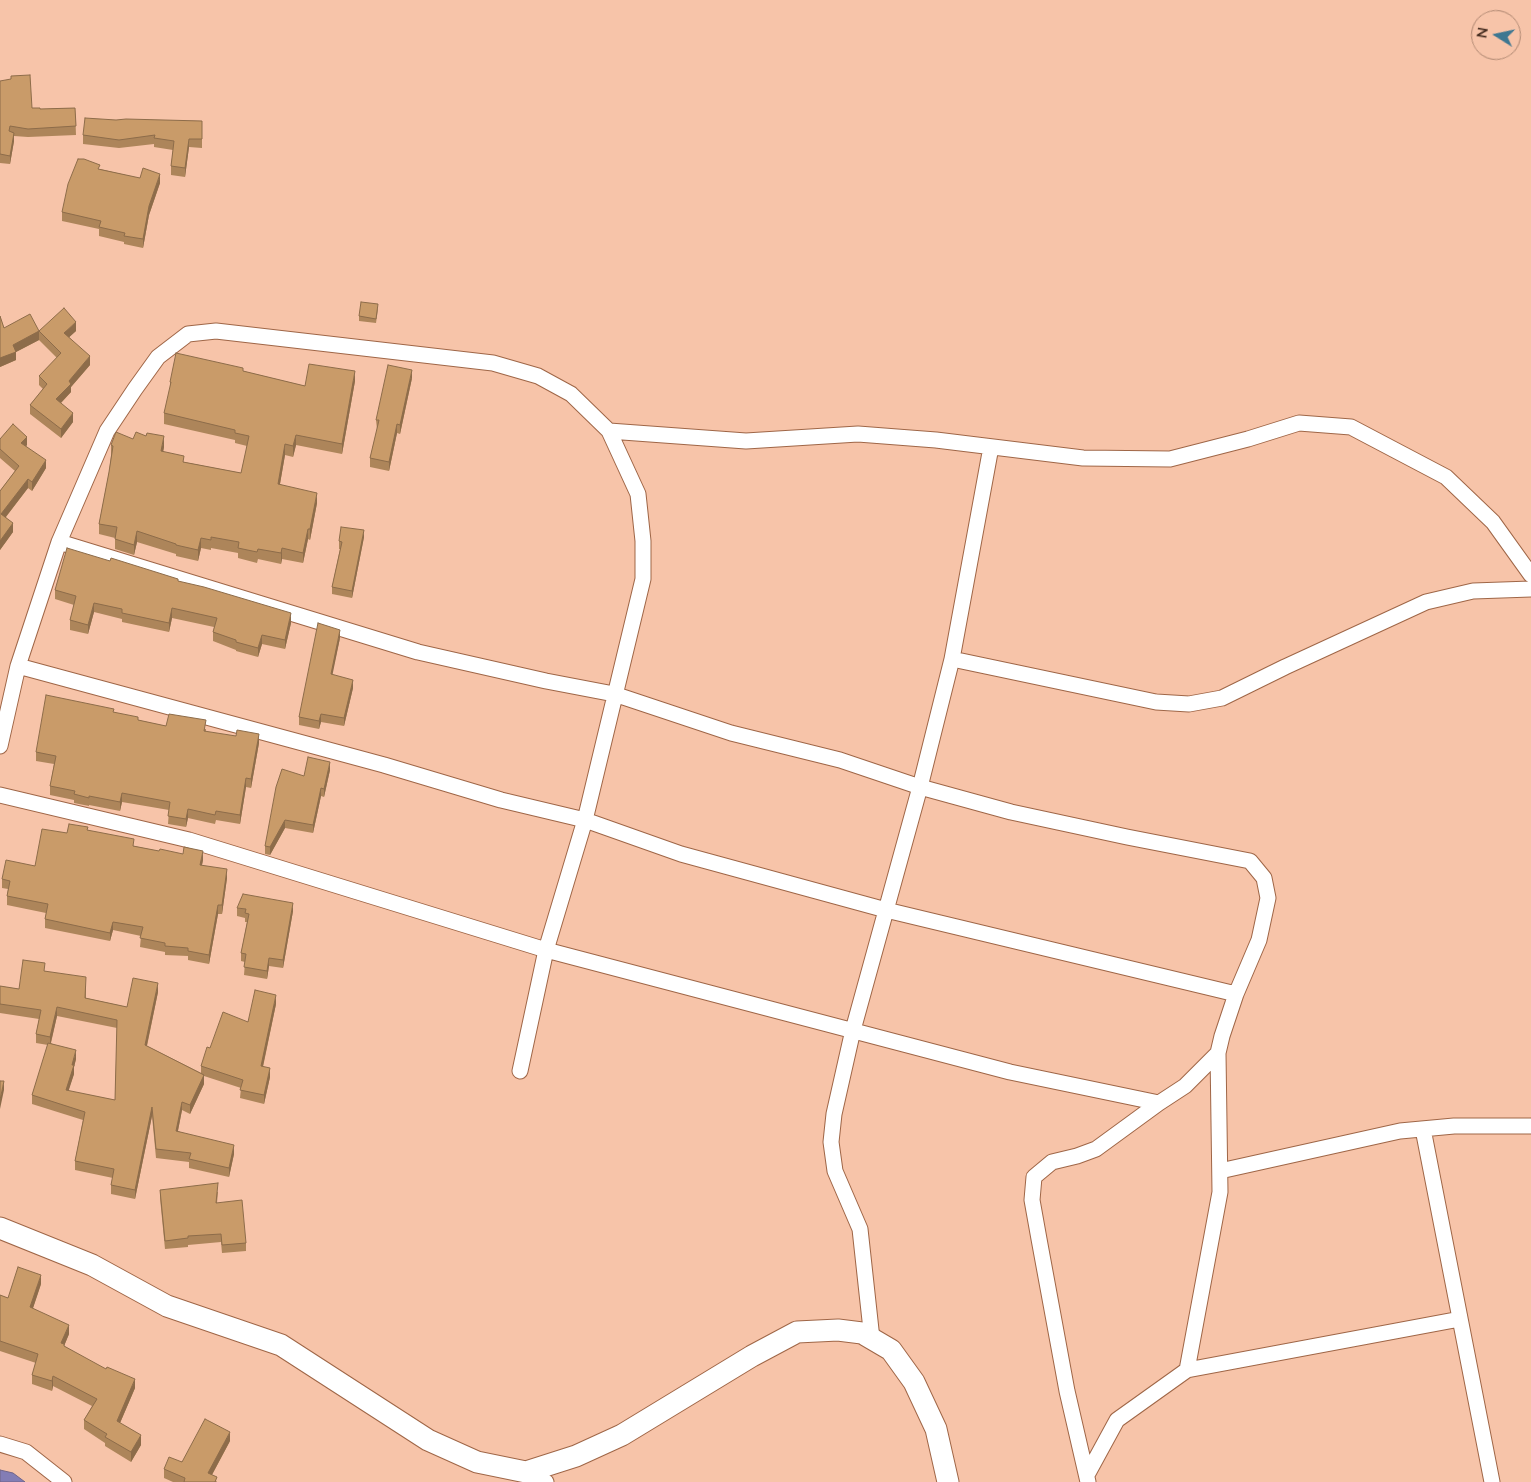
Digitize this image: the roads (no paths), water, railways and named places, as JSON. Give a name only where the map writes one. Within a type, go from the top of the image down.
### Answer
[{"type":"street","points":[[0,746],[18,666],[59,542],[107,431],[158,357],[188,334],[216,332],[493,363],[538,376],[571,394],[609,431],[638,494],[643,541],[643,580],[584,820],[546,950],[520,1070]]},
{"type":"street","points":[[609,431],[746,441],[858,434],[936,440],[1083,458],[1170,459],[1248,439],[1299,423],[1351,427],[1446,477],[1493,522],[1531,575]]},
{"type":"street","points":[[872,1339],[860,1229],[835,1171],[831,1142],[834,1114],[853,1030],[920,787],[952,660],[991,447]]},
{"type":"street","points":[[59,542],[418,652],[546,681],[614,694],[731,733],[840,760],[920,787],[1011,812],[1250,861],[1264,878],[1268,898],[1260,940],[1236,994],[1218,1053],[1220,1192],[1187,1370]]},
{"type":"street","points":[[952,660],[1156,702],[1189,704],[1222,698],[1426,602],[1474,591],[1531,589]]},
{"type":"street","points":[[18,666],[384,765],[501,800],[584,820],[682,854],[886,910],[1236,994]]},
{"type":"street","points":[[0,795],[189,840],[546,950],[1010,1072],[1159,1103]]},
{"type":"street","points":[[1087,1479],[1067,1391],[1032,1200],[1034,1177],[1052,1162],[1078,1156],[1096,1149],[1185,1086],[1218,1053]]},
{"type":"street","points":[[1220,1171],[1400,1131],[1454,1126],[1531,1126]]},
{"type":"street","points":[[1423,1129],[1492,1482]]},
{"type":"street","points":[[0,1228],[92,1265],[167,1306],[281,1345],[428,1440],[477,1462],[526,1472],[546,1482]]},
{"type":"street","points":[[1087,1479],[1117,1420],[1187,1370],[1460,1319]]},
{"type":"street","points":[[526,1472],[576,1456],[622,1435],[752,1356],[797,1332],[838,1330],[862,1333],[891,1350],[914,1382],[936,1429],[948,1482]]},
{"type":"street","points":[[0,1444],[26,1452],[64,1482]]}]
